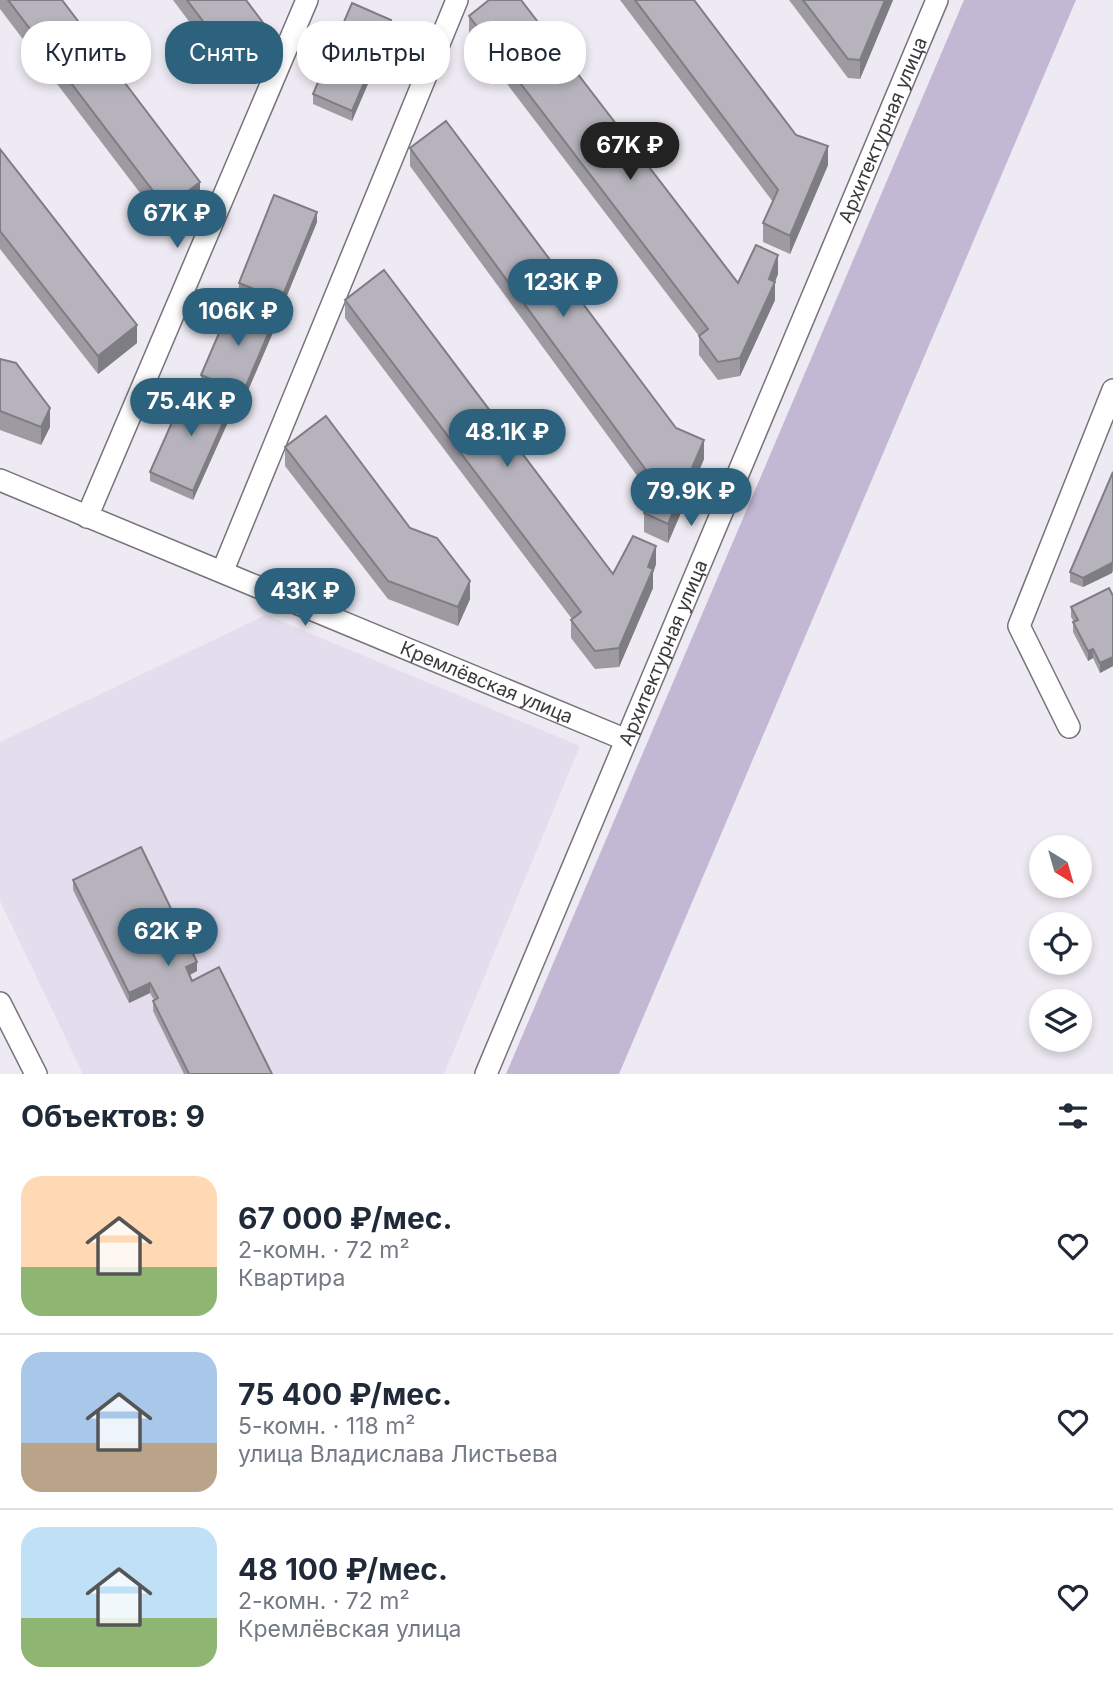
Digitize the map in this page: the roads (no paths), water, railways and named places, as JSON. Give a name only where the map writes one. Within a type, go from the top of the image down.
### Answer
[{"type":"street","points":[[87,517],[307,0]]},
{"type":"street","points":[[223,570],[457,0]]},
{"type":"street","name":"Архитектурная улица","points":[[486,1074],[624,739],[937,0]]},
{"type":"street","points":[[1069,727],[1019,626],[1113,390]]},
{"type":"street","name":"Кремлёвская улица","points":[[0,480],[223,570],[624,739]]},
{"type":"street","points":[[0,1003],[36,1074]]}]
